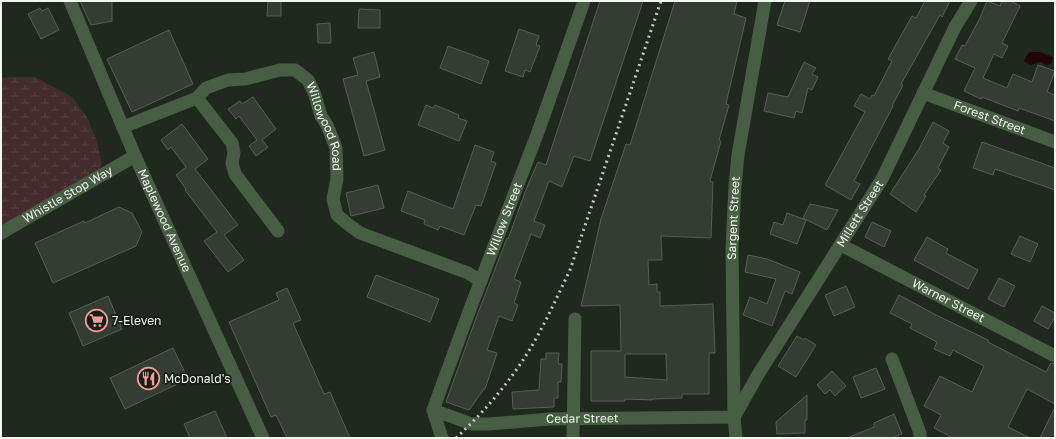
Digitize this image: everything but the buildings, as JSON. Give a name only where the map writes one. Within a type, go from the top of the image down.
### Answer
[{"type":"street","name":"Maplewood Avenue","points":[[70,1],[135,156],[263,438]]},
{"type":"street","name":"Willow Street","points":[[433,410],[538,132],[584,1]]},
{"type":"street","name":"Sargent Street","points":[[736,438],[734,417],[732,249],[735,186],[739,149],[765,1]]},
{"type":"street","name":"Millett Street","points":[[734,417],[777,345],[882,179],[923,93],[956,27],[971,1]]},
{"type":"street","name":"Willowood Road","points":[[123,127],[197,98],[206,88],[228,80],[244,79],[280,70],[295,70],[308,80],[314,92],[321,116],[328,125],[336,148],[337,179],[333,199],[337,214],[360,233],[468,273],[481,281]]},
{"type":"street","name":"Forest Street","points":[[923,93],[1055,142]]},
{"type":"street","points":[[197,98],[232,144],[234,153],[232,163],[236,174],[278,231]]},
{"type":"street","name":"Whistle Stop Way","points":[[1,233],[135,156]]},
{"type":"street","name":"Warner Street","points":[[841,245],[1055,356]]},
{"type":"street","points":[[573,438],[574,319]]},
{"type":"street","points":[[892,359],[920,433],[920,438]]},
{"type":"street","name":"Cedar Street","points":[[433,410],[472,424],[573,419],[734,417]]},
{"type":"street","points":[[433,410],[442,438]]},
{"type":"green space","points":[[35,77],[72,97],[87,117],[97,142],[102,164],[94,182],[35,211],[1,241],[1,78]]},
{"type":"shaded area","points":[[1030,52],[1040,52],[1053,57],[1051,64],[1046,65],[1041,62],[1031,65],[1027,63],[1024,61]]},
{"type":"railway","points":[[456,438],[477,418],[514,373],[541,330],[570,270],[661,1]]},
{"type":"place","name":"7-Eleven","points":[[96,321]]},
{"type":"place","name":"McDonald's","points":[[149,379]]}]
